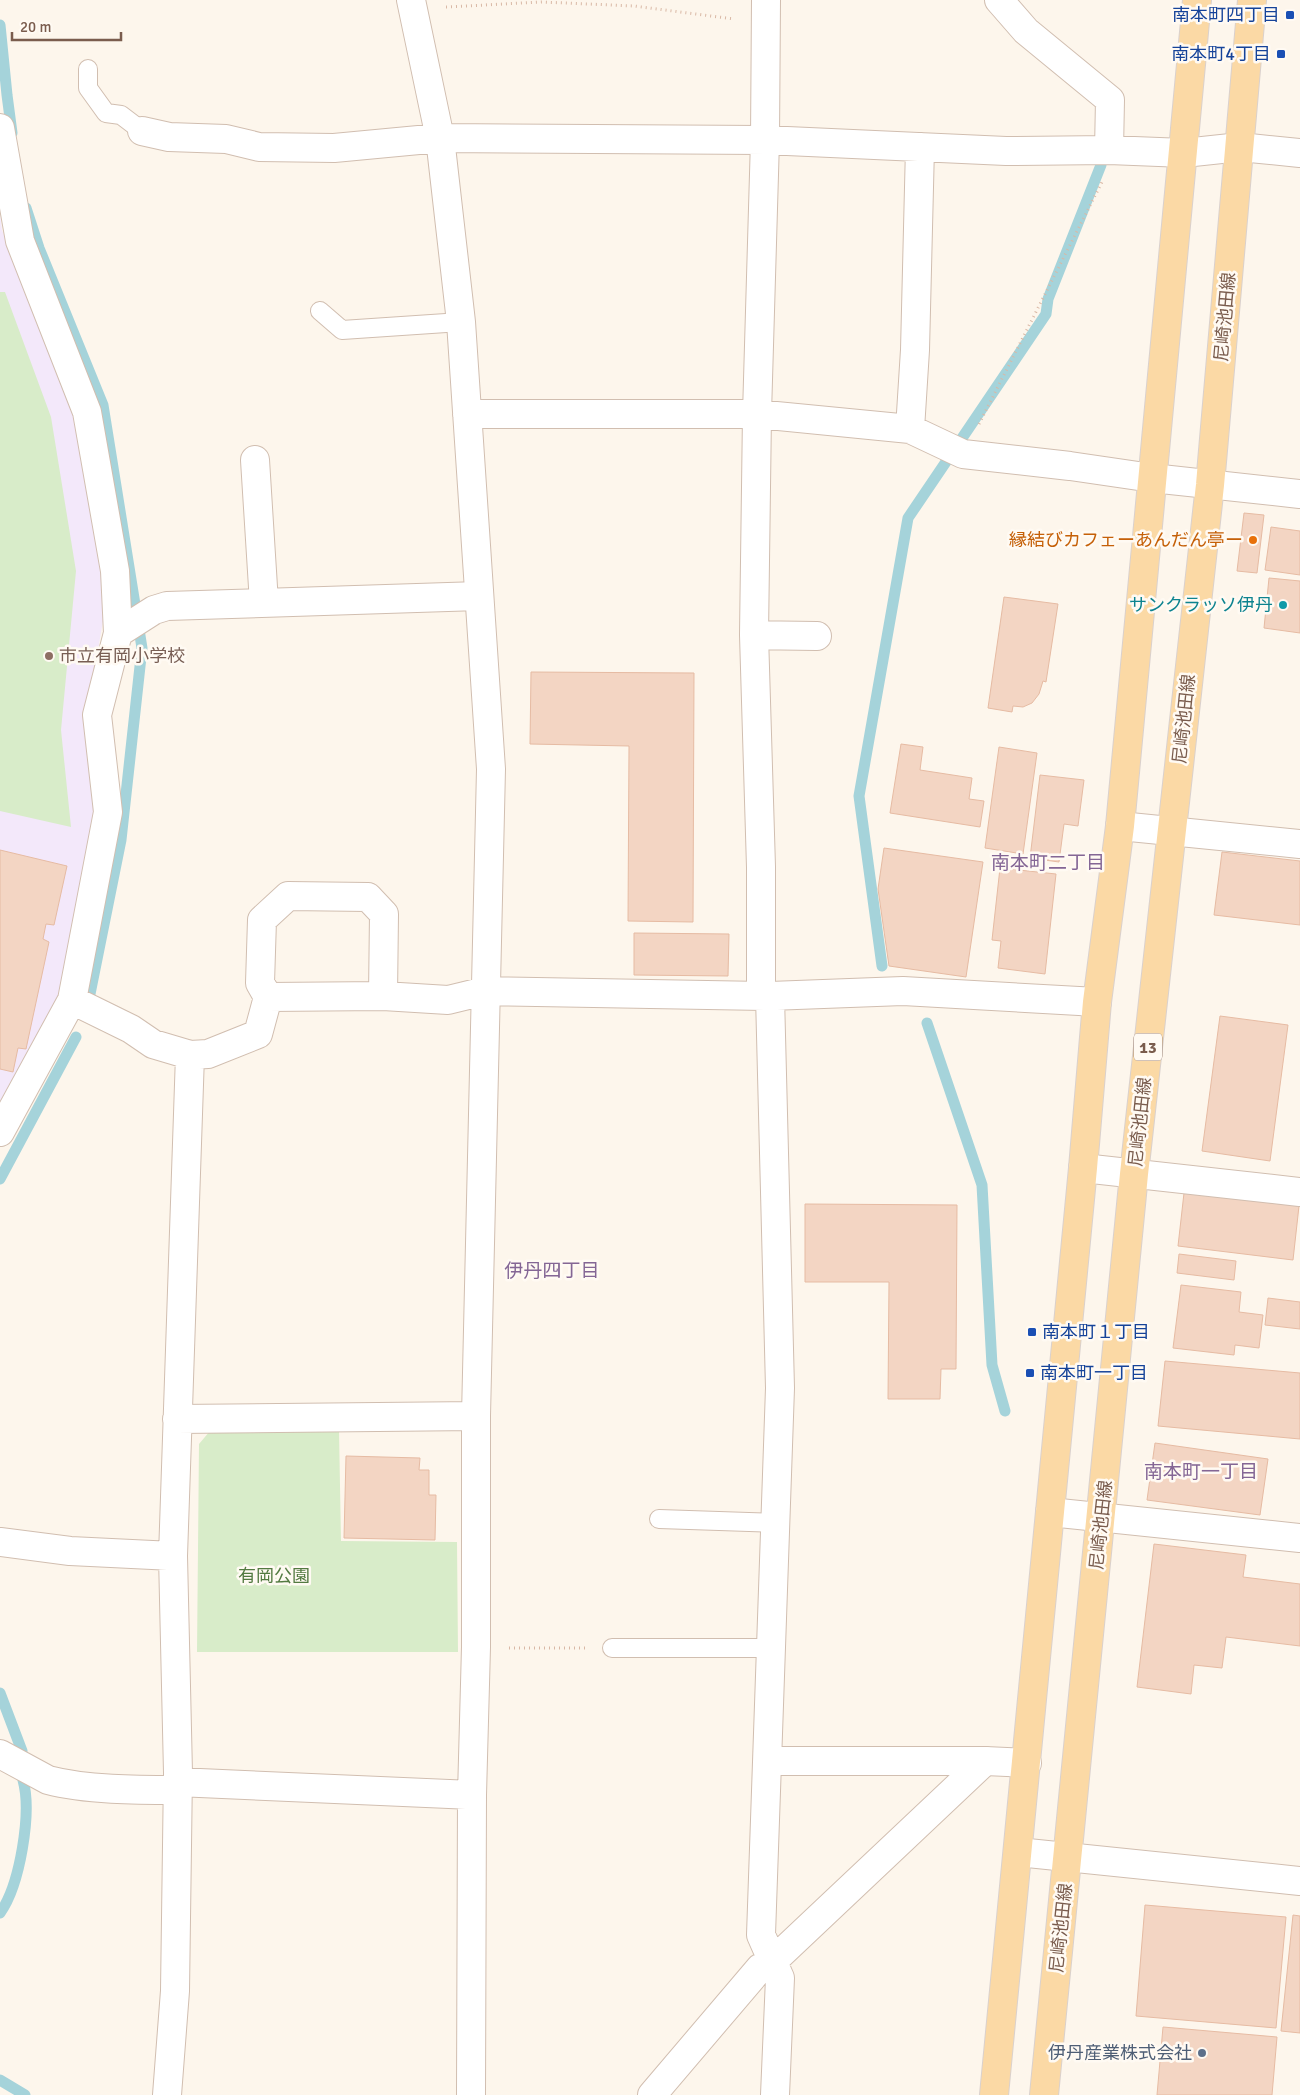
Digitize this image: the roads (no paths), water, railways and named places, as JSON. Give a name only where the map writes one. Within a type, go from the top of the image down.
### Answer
[{"type":"main road","points":[[994,2095],[1083,1168],[1096,1002],[1120,826],[1198,0]]},
{"type":"main road","name":"尼崎池田線","points":[[1044,2095],[1102,1518],[1134,1174],[1210,485],[1252,0]]},
{"type":"street","points":[[999,0],[1026,31],[1110,100],[1109,150]]},
{"type":"street","points":[[412,4],[440,138],[461,322],[490,769],[476,1416],[476,1647],[472,1796],[471,2095]]},
{"type":"street","points":[[766,12],[754,635],[780,1388],[761,1935],[780,1978],[775,2095]]},
{"type":"street","points":[[0,128],[20,241],[87,412],[115,571],[121,631],[97,714],[108,812],[72,1000],[0,1132]]},
{"type":"street","points":[[142,131],[169,137],[226,139],[259,147],[334,148],[440,138],[765,140],[1006,151],[1109,150],[1184,153],[1240,147],[1300,153]]},
{"type":"street","points":[[910,429],[915,350],[920,147]]},
{"type":"street","points":[[467,414],[757,414],[910,429],[963,454],[1210,485],[1300,494]]},
{"type":"street","points":[[255,460],[264,603]]},
{"type":"street","points":[[121,631],[154,610],[167,606],[479,596]]},
{"type":"street","points":[[754,635],[816,636]]},
{"type":"street","points":[[1120,826],[1300,844]]},
{"type":"street","points":[[72,1000],[131,1029],[152,1044],[190,1055],[208,1054],[258,1034],[268,997],[260,983],[262,920],[288,896],[368,897],[379,908],[384,914],[383,996]]},
{"type":"street","points":[[268,997],[383,996],[448,1000],[485,990],[765,995],[903,991],[1096,1002]]},
{"type":"street","points":[[167,2095],[175,1991],[177,1786],[173,1556],[190,1055]]},
{"type":"street","points":[[1083,1168],[1300,1192]]},
{"type":"street","points":[[177,1419],[476,1416]]},
{"type":"street","points":[[1050,1512],[1300,1538]]},
{"type":"street","points":[[0,1542],[70,1551],[173,1556]]},
{"type":"street","points":[[768,1761],[985,1760],[1027,1762]]},
{"type":"street","points":[[652,2095],[760,1968],[772,1962],[985,1760]]},
{"type":"street","points":[[14,1761],[48,1780],[72,1784],[472,1796]]},
{"type":"street","points":[[1018,1852],[1300,1881]]},
{"type":"lane","points":[[88,69],[88,88],[106,113],[122,116],[142,131]]},
{"type":"lane","points":[[320,311],[342,330],[461,322]]},
{"type":"lane","points":[[659,1519],[776,1523]]},
{"type":"lane","points":[[612,1648],[771,1648]]},
{"type":"waterway","points":[[0,25],[12,133]]},
{"type":"waterway","points":[[882,966],[859,796],[908,518],[1046,314],[1048,299],[1101,165]]},
{"type":"waterway","points":[[26,208],[39,248],[103,405],[142,648],[121,840],[90,994]]},
{"type":"waterway","points":[[927,1023],[982,1185],[992,1365],[1005,1411]]},
{"type":"waterway","points":[[0,1179],[76,1037]]},
{"type":"waterway","points":[[0,1693],[22,1751]]},
{"type":"waterway","points":[[0,1913],[13,1885],[22,1848],[26,1811],[23,1780]]},
{"type":"waterway","points":[[0,2080],[25,2095]]},
{"type":"place","name":"南本町四丁目","points":[[1290,15]]},
{"type":"place","name":"南本町4丁目","points":[[1281,54]]},
{"type":"place","name":"縁結びカフェーあんだん亭ー","points":[[1253,540]]},
{"type":"place","name":"サンクラッソ伊丹","points":[[1283,605]]},
{"type":"place","name":"市立有岡小学校","points":[[49,656]]},
{"type":"place","name":"南本町１丁目","points":[[1032,1332]]},
{"type":"place","name":"南本町一丁目","points":[[1030,1373]]},
{"type":"place","name":"伊丹産業株式会社","points":[[1202,2053]]},
{"type":"district","name":"南本町二丁目","points":[[1048,862]]},
{"type":"district","name":"伊丹四丁目","points":[[552,1270]]},
{"type":"district","name":"南本町一丁目","points":[[1201,1471]]},
{"type":"park label","name":"有岡公園","points":[[274,1576]]}]
